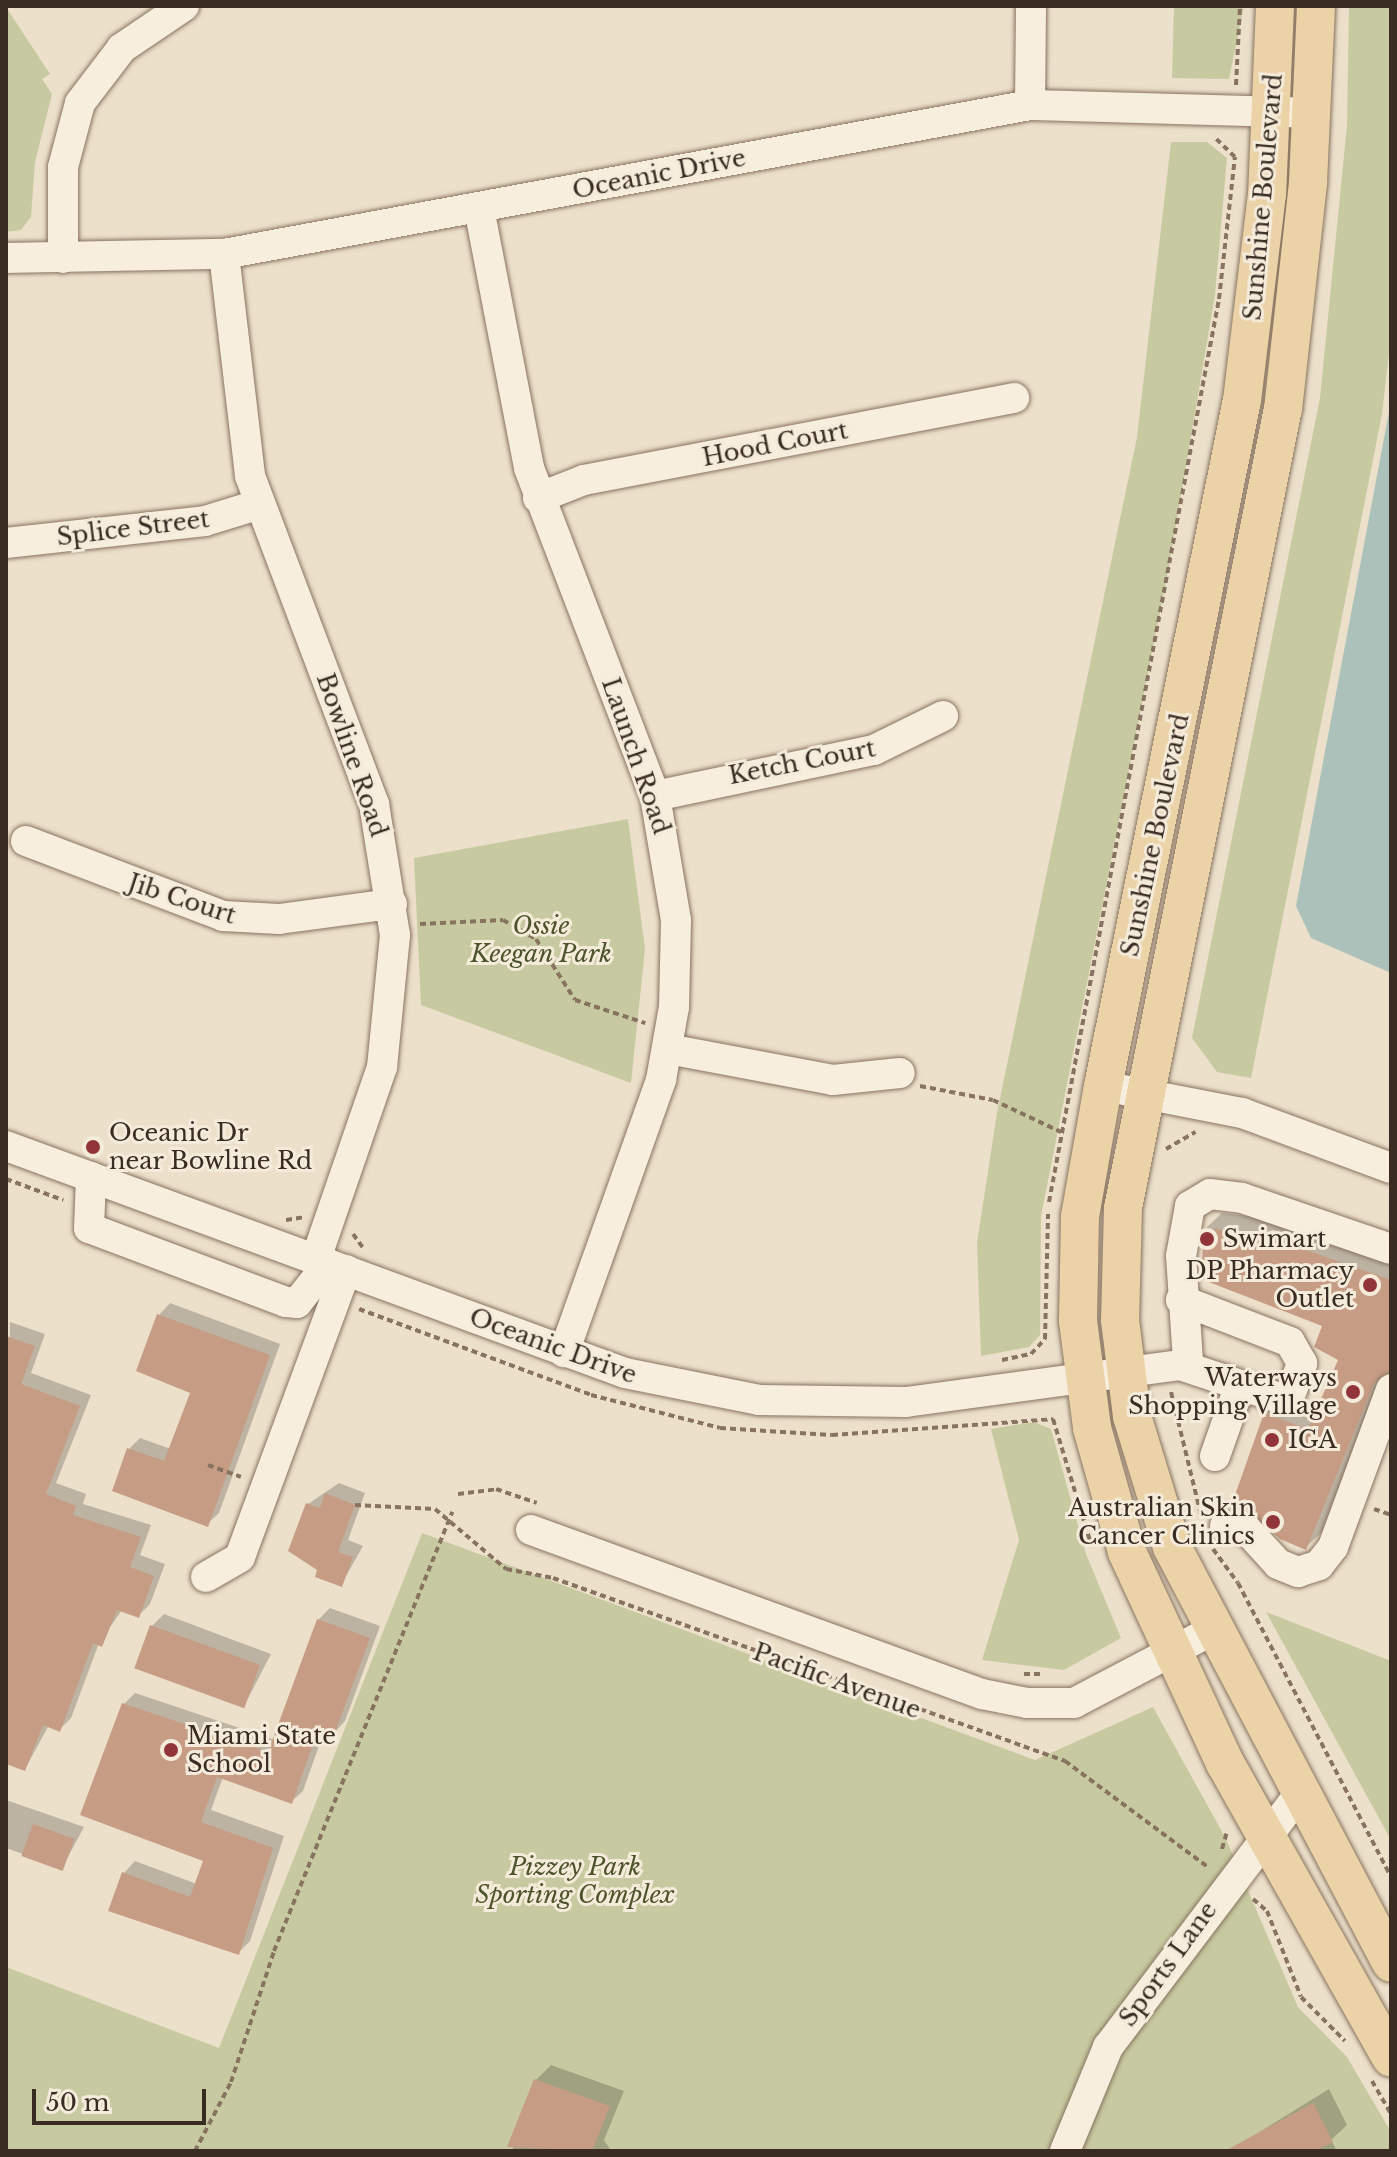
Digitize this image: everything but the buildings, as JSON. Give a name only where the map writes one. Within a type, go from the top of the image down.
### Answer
[{"type":"main road","name":"Sunshine Boulevard","points":[[1172,1652],[1112,1510],[1084,1381],[1075,1269],[1103,1086],[1240,414],[1272,111],[1275,6]]},
{"type":"main road","name":"Sunshine Boulevard","points":[[1213,1630],[1156,1504],[1126,1376],[1122,1221],[1144,1093],[1283,408],[1313,113],[1316,6]]},
{"type":"main road","points":[[1213,1630],[1391,1963]]},
{"type":"main road","points":[[1172,1652],[1264,1833],[1372,2062]]},
{"type":"street","points":[[63,258],[63,167],[80,103],[122,48],[184,6]]},
{"type":"street","points":[[1030,105],[1031,6]]},
{"type":"street","name":"Oceanic Drive","points":[[6,258],[224,254],[1030,105],[1313,113]]},
{"type":"street","name":"Launch Road","points":[[479,208],[538,498],[655,796],[676,920],[669,1040],[643,1142],[564,1352]]},
{"type":"street","name":"Bowline Road","points":[[206,1577],[240,1557],[266,1487],[339,1261],[382,1067],[406,914],[363,773],[257,505],[243,445],[224,254]]},
{"type":"street","name":"Hood Court","points":[[538,498],[584,480],[1014,398]]},
{"type":"street","name":"Splice Street","points":[[6,543],[205,521],[257,505]]},
{"type":"street","name":"Ketch Court","points":[[655,796],[874,750],[943,716]]},
{"type":"street","name":"Jib Court","points":[[26,841],[223,916],[279,919],[406,914]]},
{"type":"street","points":[[669,1040],[833,1080],[900,1073]]},
{"type":"street","points":[[1103,1086],[1242,1113],[1391,1168]]},
{"type":"street","name":"Oceanic Drive","points":[[6,1146],[339,1261],[564,1352],[669,1385],[812,1404],[906,1402],[1179,1369]]},
{"type":"street","points":[[91,1177],[89,1228],[286,1302],[297,1303],[339,1261]]},
{"type":"street","points":[[1181,1300],[1298,1351],[1302,1363],[1290,1395],[1239,1388],[1179,1369],[1181,1300],[1190,1206],[1210,1194],[1391,1249]]},
{"type":"street","points":[[1215,1456],[1239,1388]]},
{"type":"street","points":[[1213,1534],[1247,1530],[1278,1564],[1298,1572],[1319,1565],[1333,1547],[1391,1389]]},
{"type":"street","name":"Pacific Avenue","points":[[531,1530],[1016,1701],[1074,1703],[1213,1630]]},
{"type":"street","name":"Sports Lane","points":[[1065,2151],[1108,2047],[1264,1833],[1299,1794]]},
{"type":"path","points":[[1236,85],[1240,6]]},
{"type":"path","points":[[988,1362],[1031,1354],[1045,1339],[1045,1236],[1061,1132],[1173,573],[1219,299],[1235,157],[1212,135],[1197,135]]},
{"type":"path","points":[[414,937],[406,914],[503,920],[536,939],[575,1000],[669,1040]]},
{"type":"path","points":[[900,1073],[920,1086],[993,1100],[1061,1132]]},
{"type":"path","points":[[281,1221],[309,1216],[314,1202]]},
{"type":"path","points":[[339,1261],[353,1237],[352,1223]]},
{"type":"path","points":[[1179,1369],[1213,1534],[1238,1583],[1251,1619],[1391,1877]]},
{"type":"path","points":[[208,1465],[266,1487]]},
{"type":"path","points":[[458,1494],[496,1489],[553,1509]]},
{"type":"path","points":[[195,2151],[231,2082],[274,1951],[451,1514],[355,1505]]},
{"type":"path","name":"Pacific Avenue","points":[[451,1514],[506,1569],[565,1582],[1065,1761],[1215,1869]]},
{"type":"path","points":[[1009,1671],[1050,1675]]},
{"type":"path","points":[[1253,1899],[1267,1911],[1301,1997],[1372,2062],[1391,2114]]},
{"type":"green space","points":[[1174,6],[1244,6],[1229,79],[1172,78]]},
{"type":"green space","points":[[1349,6],[1391,6],[1391,336],[1382,414],[1251,1078],[1217,1072],[1192,1038],[1320,398],[1347,125]]},
{"type":"green space","points":[[6,7],[50,74],[42,79],[52,94],[35,162],[31,217],[21,230],[6,232]]},
{"type":"green space","points":[[1171,142],[1207,142],[1227,158],[1215,295],[1168,572],[1041,1216],[1040,1335],[1029,1347],[981,1356],[977,1243],[997,1113],[1137,437]]},
{"type":"green space","name":"Ossie Keegan Park","points":[[628,819],[645,949],[631,1083],[421,1005],[414,858]]},
{"type":"green space","points":[[1034,1422],[1051,1429],[1086,1554],[1121,1638],[1064,1670],[982,1660],[1019,1540],[991,1429]]},
{"type":"green space","name":"Pizzey Park Sporting Complex","points":[[422,1533],[1035,1760],[1153,1707],[1225,1837],[1298,2007],[1347,2057],[1391,2132],[1391,2151],[6,2151],[6,1967],[219,2048]]},
{"type":"green space","points":[[1266,1612],[1391,1661],[1391,1840]]},
{"type":"water","points":[[1391,401],[1391,973],[1311,938],[1296,906]]},
{"type":"place","name":"Oceanic Dr near Bowline Rd","points":[[93,1147]]},
{"type":"place","name":"Swimart","points":[[1207,1239]]},
{"type":"place","name":"DP Pharmacy Outlet","points":[[1370,1285]]},
{"type":"place","name":"Waterways Shopping Village","points":[[1353,1392]]},
{"type":"place","name":"IGA","points":[[1272,1440]]},
{"type":"place","name":"Australian Skin Cancer Clinics","points":[[1273,1522]]},
{"type":"place","name":"Miami State School","points":[[171,1750]]}]
